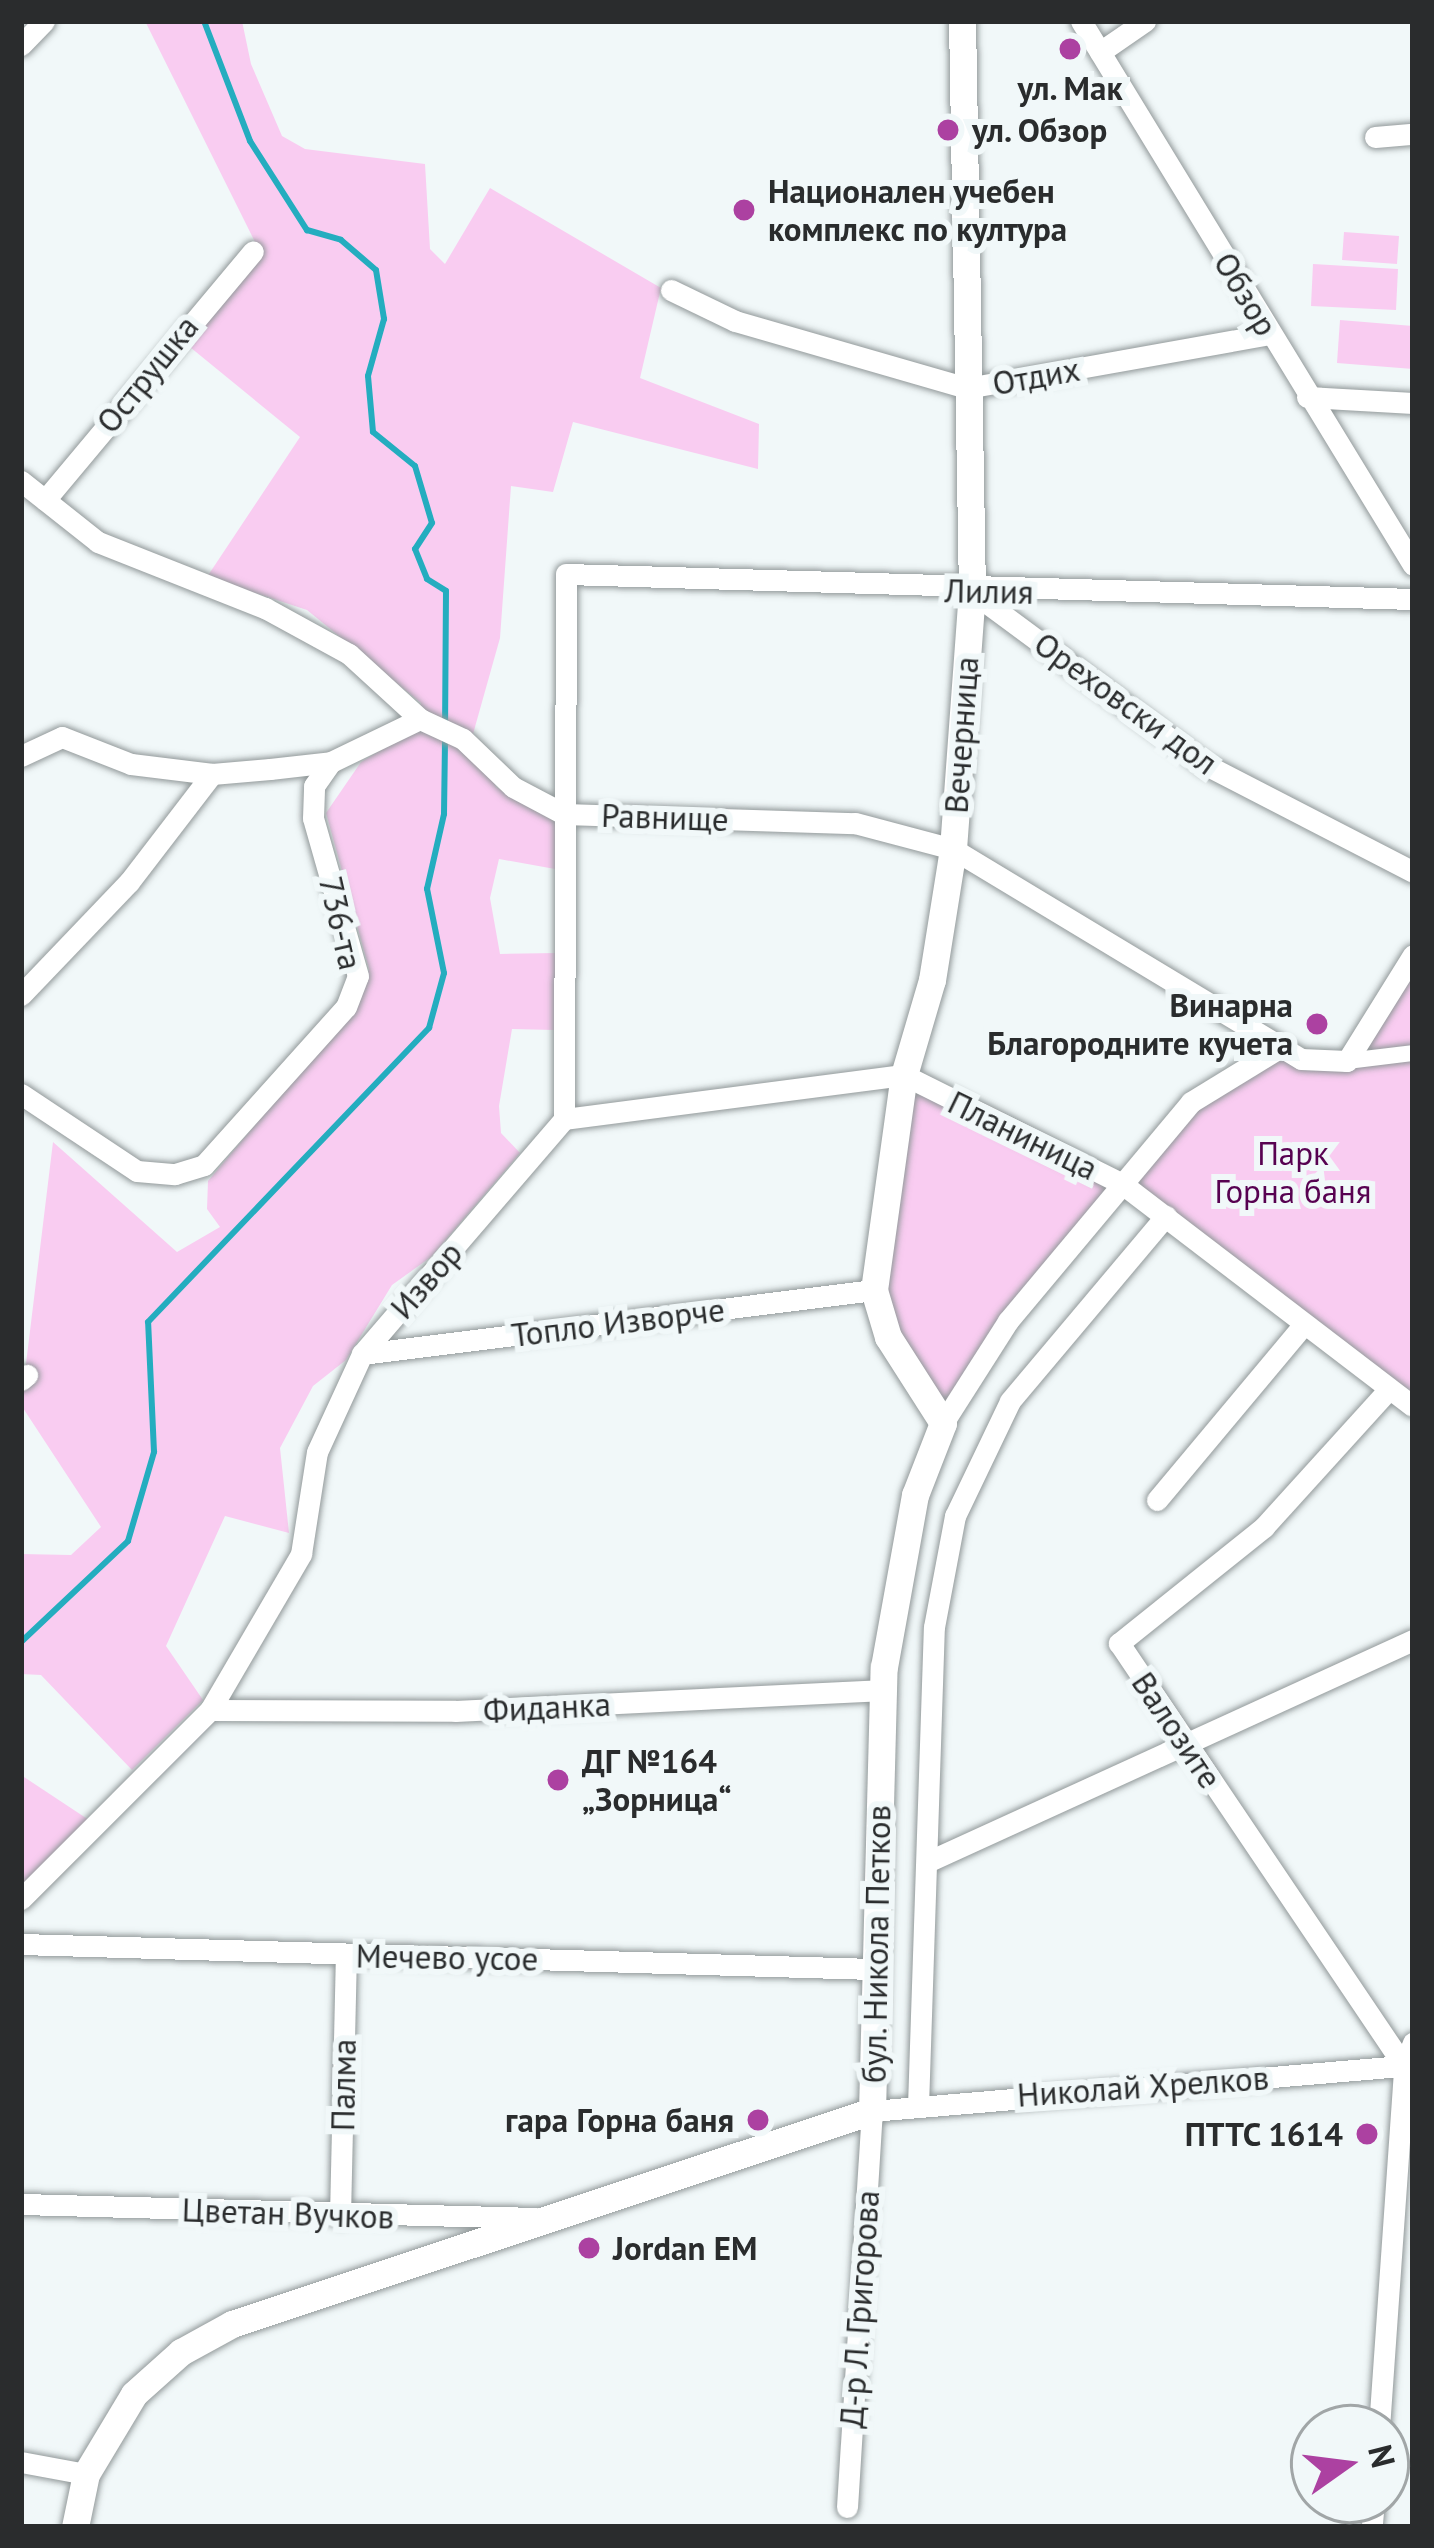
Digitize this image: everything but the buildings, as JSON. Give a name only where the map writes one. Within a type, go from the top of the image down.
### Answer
[{"type":"street","points":[[21,45],[44,21]]},
{"type":"street","name":"Вечерница","points":[[943,1423],[888,1337],[874,1290],[904,1075],[932,980],[953,848],[972,592],[962,21]]},
{"type":"street","name":"Обзор","points":[[1081,21],[1413,565]]},
{"type":"street","points":[[1100,52],[1145,21]]},
{"type":"street","points":[[1375,137],[1413,134]]},
{"type":"street","name":"Острушка","points":[[45,500],[253,251]]},
{"type":"street","name":"Отдих","points":[[671,290],[735,321],[968,388],[1270,334]]},
{"type":"street","points":[[1307,397],[1413,403]]},
{"type":"street","name":"Равнище","points":[[21,481],[98,542],[265,608],[349,654],[420,718],[463,739],[514,788],[564,814],[855,823],[953,848],[1279,1048],[1301,1059],[1347,1061]]},
{"type":"street","name":"Лилия","points":[[564,814],[566,574],[972,592],[1413,598]]},
{"type":"street","name":"Ореховски дол","points":[[972,592],[1206,765],[1413,872]]},
{"type":"street","points":[[21,756],[62,737],[131,764],[212,774],[331,762],[420,718]]},
{"type":"street","name":"736-та","points":[[21,1094],[121,1164],[193,1172],[333,1023],[358,976],[314,818],[314,786],[331,762]]},
{"type":"street","points":[[21,995],[129,882],[212,774]]},
{"type":"street","points":[[564,814],[564,1119],[904,1075]]},
{"type":"street","points":[[1347,1061],[1413,955]]},
{"type":"street","name":"бул. Никола Петков","points":[[76,2527],[86,2474],[134,2394],[215,2333],[872,2110],[884,1690],[898,1573],[943,1423],[1008,1321],[1191,1102],[1279,1048]]},
{"type":"street","points":[[1347,1061],[1413,1053]]},
{"type":"street","name":"Планиница","points":[[904,1075],[1121,1183],[1413,1406]]},
{"type":"street","name":"Извор","points":[[21,1899],[210,1710],[301,1554],[317,1452],[362,1354],[564,1119]]},
{"type":"street","name":"бул. Никола Петков","points":[[919,2106],[934,1627],[955,1516],[1010,1402],[1166,1216]]},
{"type":"street","name":"Топло Изворче","points":[[362,1354],[874,1290]]},
{"type":"street","points":[[1157,1500],[1304,1324]]},
{"type":"street","name":"Валозите","points":[[1389,1389],[1264,1527],[1119,1643],[1408,2066]]},
{"type":"street","points":[[927,1862],[1413,1640]]},
{"type":"street","name":"Фиданка","points":[[210,1710],[455,1711],[884,1690]]},
{"type":"street","name":"Мечево усое","points":[[21,1945],[873,1969]]},
{"type":"street","name":"Палма","points":[[340,2216],[346,1955]]},
{"type":"street","points":[[1380,2404],[1413,2043]]},
{"type":"street","name":"Николай Хрелков","points":[[872,2110],[1408,2066]]},
{"type":"street","name":"Д-р Л. Григорова","points":[[847,2506],[872,2110]]},
{"type":"street","name":"Цветан Вучков","points":[[21,2204],[556,2219]]},
{"type":"street","points":[[21,2462],[86,2474]]},
{"type":"green space","points":[[145,21],[242,21],[251,64],[282,136],[305,149],[425,164],[430,249],[445,264],[490,188],[661,288],[640,378],[759,424],[758,469],[573,422],[553,492],[511,486],[500,638],[473,734],[496,787],[555,822],[555,869],[499,859],[490,898],[500,954],[557,953],[554,1030],[512,1029],[499,1106],[501,1133],[520,1153],[431,1257],[392,1285],[346,1360],[313,1386],[280,1448],[289,1533],[225,1516],[166,1646],[203,1700],[132,1770],[41,1675],[21,1674],[21,1554],[71,1555],[101,1527],[21,1405],[53,1142],[177,1252],[220,1227],[207,1209],[208,1181],[361,999],[369,969],[326,813],[361,762],[410,733],[421,703],[307,610],[207,577],[300,437],[185,343],[262,256]]},
{"type":"green space","points":[[1344,232],[1399,236],[1397,264],[1342,260]]},
{"type":"green space","points":[[1313,264],[1398,269],[1396,310],[1311,306]]},
{"type":"green space","points":[[1340,320],[1413,326],[1413,369],[1337,363]]},
{"type":"green space","name":"Парк Горна баня","points":[[1413,954],[1413,1406],[1121,1183],[1191,1102],[1279,1048],[1347,1061]]},
{"type":"green space","name":"Парк Горна баня","points":[[904,1075],[1121,1183],[943,1423],[888,1337],[876,1237]]},
{"type":"green space","points":[[21,1775],[89,1820],[21,1889]]},
{"type":"waterway","points":[[204,21],[250,141],[307,230],[341,240],[376,270],[384,319],[368,376],[373,432],[415,466],[432,523],[415,549],[427,579],[446,591],[445,726]]},
{"type":"waterway","points":[[21,1642],[128,1541],[154,1452],[148,1322],[429,1028],[444,973],[427,889],[444,814],[445,739]]},
{"type":"place","name":"ул. Мак","points":[[1070,49]]},
{"type":"place","name":"ул. Обзор","points":[[948,130]]},
{"type":"place","name":"Национален учебен комплекс по култура","points":[[744,210]]},
{"type":"place","name":"Винарна Благородните кучета","points":[[1317,1024]]},
{"type":"place","name":"ДГ №164 „Зорница“","points":[[558,1780]]},
{"type":"place","name":"гара Горна баня","points":[[758,2120]]},
{"type":"place","name":"ПТТС 1614","points":[[1367,2134]]},
{"type":"place","name":"Jordan EM","points":[[589,2248]]}]
